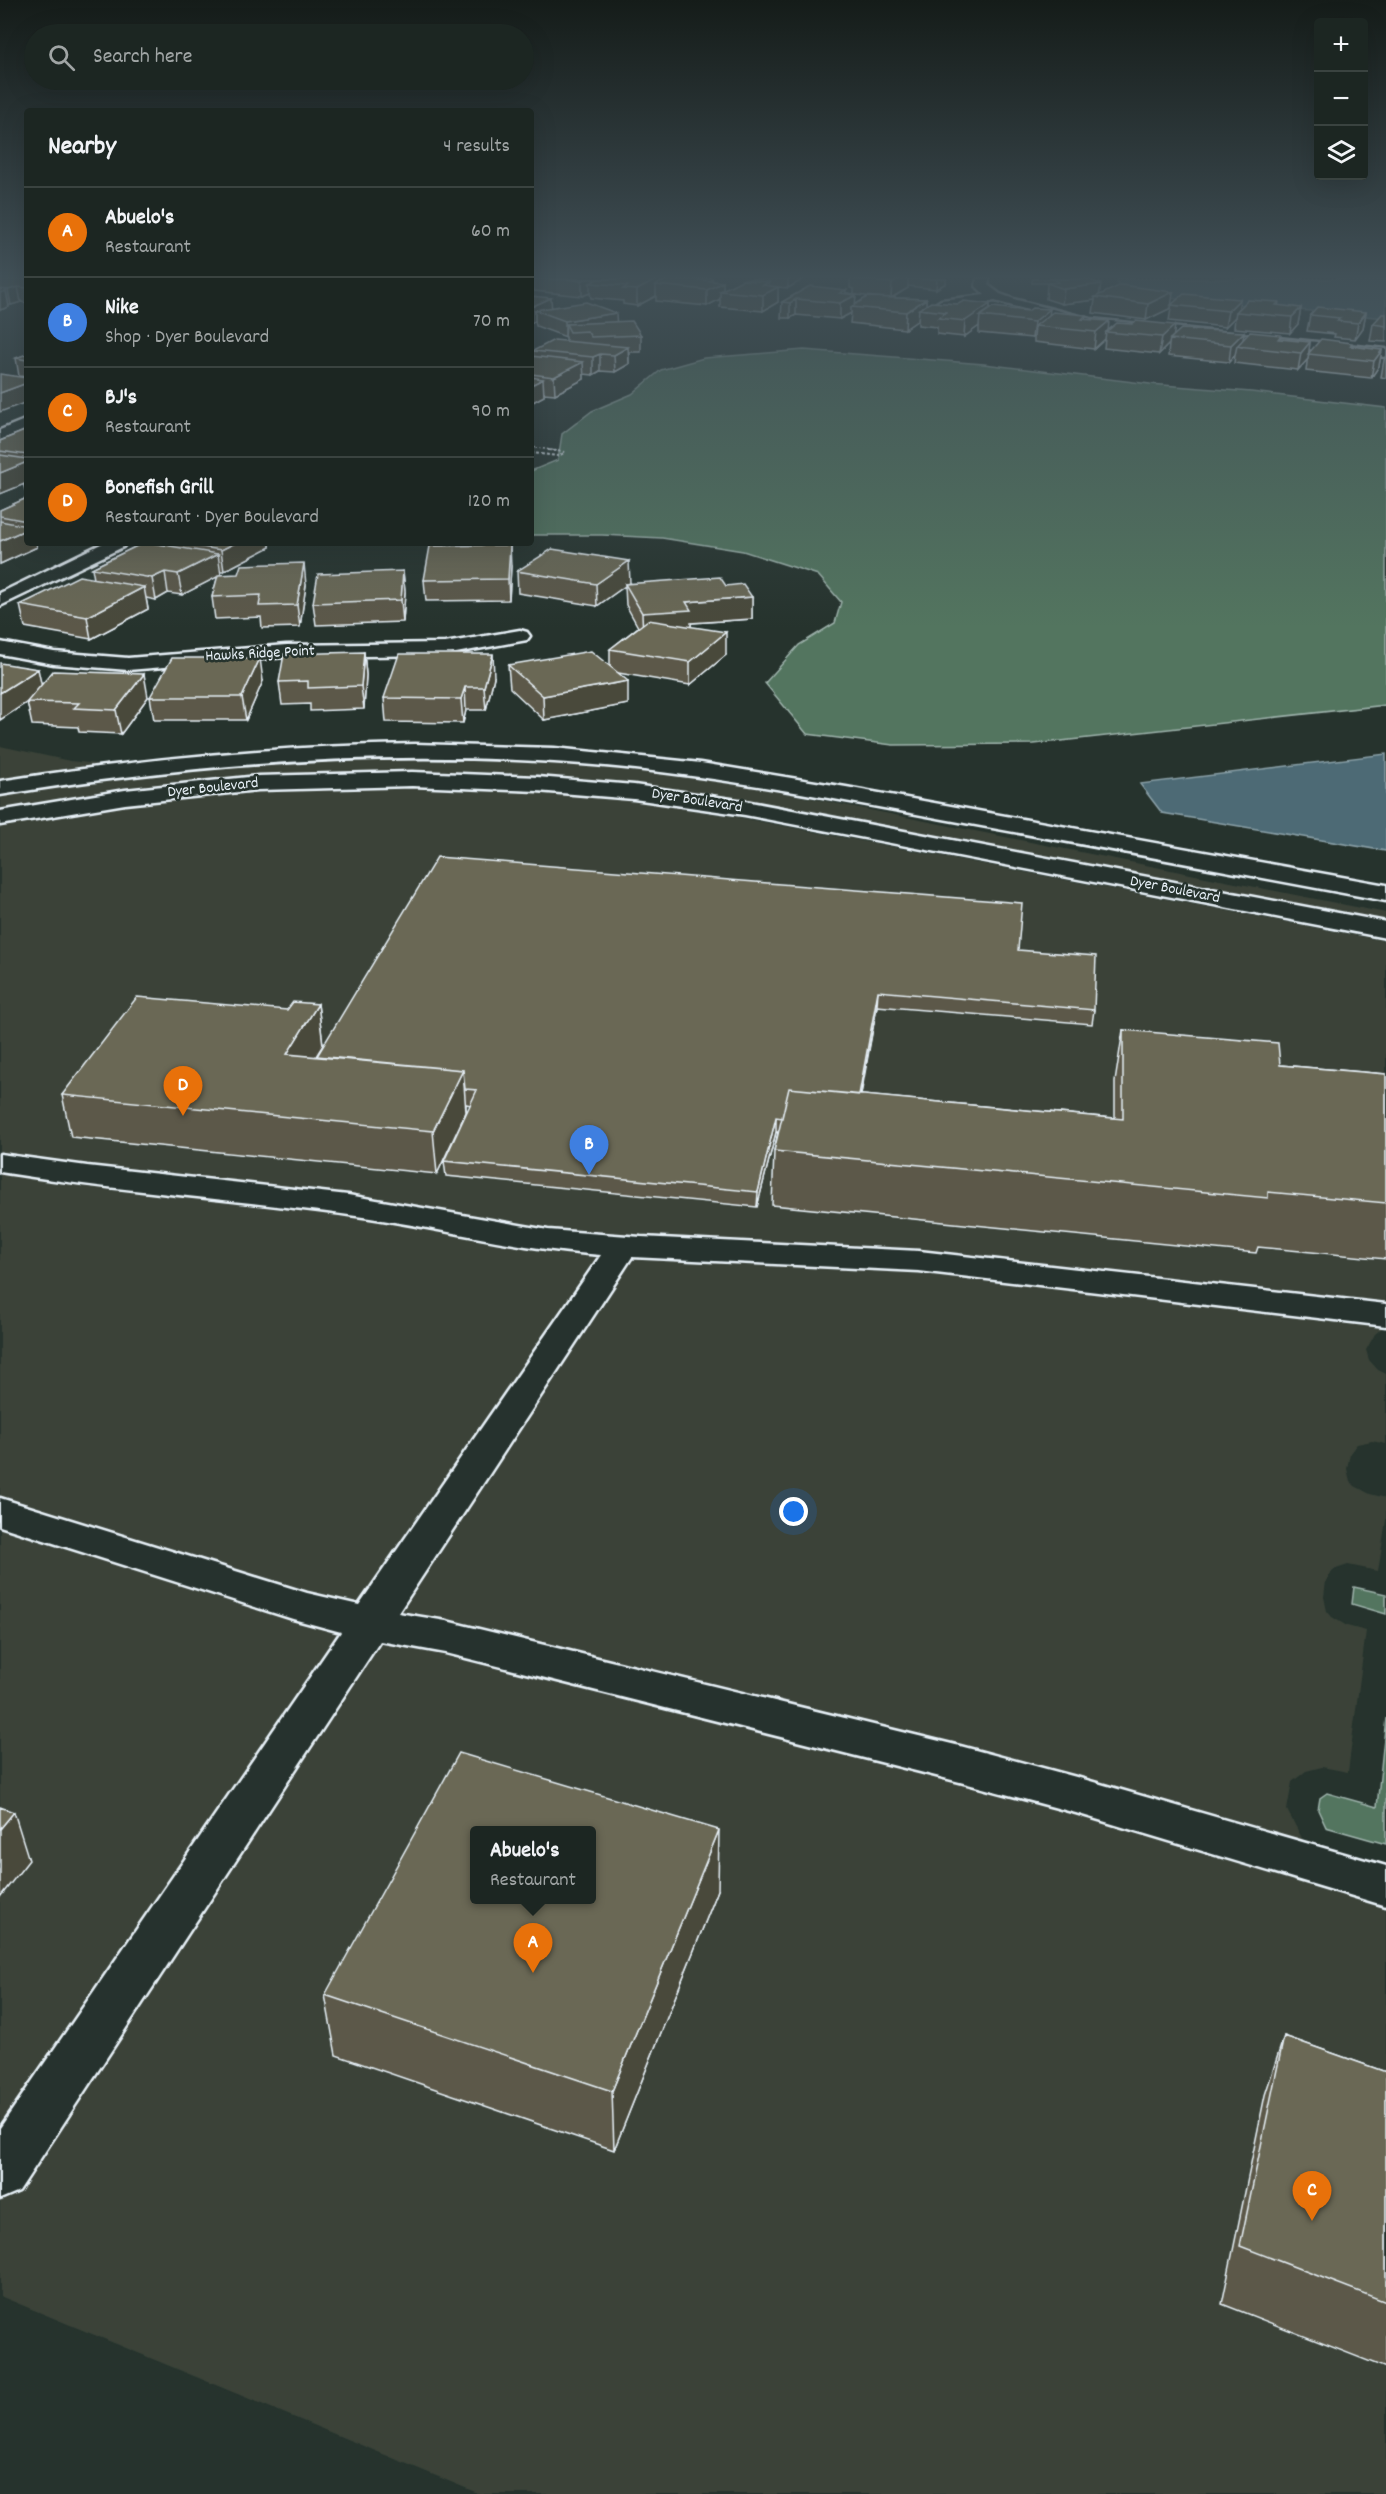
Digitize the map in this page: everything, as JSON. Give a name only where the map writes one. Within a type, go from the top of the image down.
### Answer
[{"type":"street","points":[[0,435],[24,425]]},
{"type":"street","points":[[0,600],[111,546]]},
{"type":"street","name":"Hawks Ridge Point","points":[[0,648],[54,658],[128,664],[286,651],[445,649],[520,636]]},
{"type":"street","name":"Dyer Boulevard","points":[[0,788],[83,773],[264,755],[398,751],[553,754],[672,766],[778,782],[1386,893]]},
{"type":"street","name":"Dyer Boulevard","points":[[0,818],[125,797],[258,783],[412,779],[537,784],[634,792],[745,808],[1386,930]]},
{"type":"street","points":[[0,1163],[67,1175],[311,1200],[376,1209],[492,1232],[546,1240],[917,1261],[1104,1280],[1386,1315]]},
{"type":"street","points":[[0,2173],[623,1246]]},
{"type":"street","points":[[0,1512],[225,1583],[368,1623],[446,1637],[960,1764],[1076,1795],[1386,1886]]},
{"type":"path","points":[[534,447],[565,452],[559,456],[534,453]]},
{"type":"shaded area","points":[[0,746],[70,761],[99,764],[0,780]]},
{"type":"shaded area","points":[[395,758],[548,762],[666,774],[765,789],[1386,913],[1386,920],[753,801],[642,784],[542,775],[415,771],[262,775],[127,789],[0,809],[0,796],[83,781],[262,763]]},
{"type":"shaded area","points":[[408,787],[532,792],[628,800],[737,817],[1386,941],[1386,1325],[1375,1334],[1366,1350],[1369,1360],[1378,1370],[1386,1374],[1386,1444],[1372,1441],[1357,1444],[1350,1453],[1347,1469],[1350,1481],[1355,1486],[1370,1494],[1386,1498],[1386,1520],[1378,1571],[1348,1565],[1333,1570],[1326,1581],[1324,1597],[1327,1611],[1347,1626],[1366,1631],[1348,1772],[1322,1767],[1306,1771],[1292,1782],[1287,1810],[1304,1842],[1322,1854],[1386,1872],[1386,2494],[480,2494],[0,2296],[0,826],[125,805],[256,792]]},
{"type":"green space","points":[[629,395],[1280,395],[1386,408],[1386,705],[1034,744],[893,745],[807,734],[765,683],[799,645],[835,623],[841,602],[818,575],[743,551],[662,538],[534,535],[534,470],[558,460],[562,434],[592,411]]},
{"type":"green space","points":[[1354,1587],[1386,1594],[1386,1614],[1352,1604]]},
{"type":"green space","points":[[1386,1718],[1386,1844],[1326,1827],[1318,1810],[1320,1798],[1327,1793],[1377,1807]]},
{"type":"water","points":[[1386,754],[1386,851],[1162,813],[1140,784]]},
{"type":"building","points":[[24,431],[24,455],[0,451],[0,441]]},
{"type":"building","points":[[0,455],[24,459],[24,463],[0,473]]},
{"type":"building","points":[[24,499],[24,520],[0,516],[0,510]]},
{"type":"building","points":[[0,521],[24,525],[24,530],[0,541]]},
{"type":"building","points":[[137,546],[170,546],[218,554],[178,574],[165,572],[152,578],[92,568]]},
{"type":"building","points":[[196,546],[229,546],[221,550]]},
{"type":"building","points":[[430,546],[510,546],[508,579],[424,580]]},
{"type":"building","points":[[552,549],[629,561],[596,584],[517,571]]},
{"type":"building","points":[[304,563],[297,605],[259,606],[261,595],[212,597],[218,575],[238,574],[241,565]]},
{"type":"building","points":[[403,571],[401,600],[313,603],[318,574]]},
{"type":"building","points":[[79,576],[144,587],[87,617],[20,605]]},
{"type":"building","points":[[720,577],[726,586],[743,584],[752,597],[686,602],[691,610],[642,613],[625,584]]},
{"type":"building","points":[[648,620],[726,632],[690,662],[610,649]]},
{"type":"building","points":[[591,651],[628,681],[543,696],[508,665]]},
{"type":"building","points":[[364,652],[361,686],[308,688],[308,681],[279,682],[284,654]]},
{"type":"building","points":[[399,654],[493,654],[484,687],[465,687],[461,699],[384,698]]},
{"type":"building","points":[[172,658],[260,658],[242,697],[150,697]]},
{"type":"building","points":[[0,663],[38,669],[0,693]]},
{"type":"building","points":[[53,671],[144,674],[116,710],[74,708],[79,703],[27,702]]},
{"type":"building","points":[[437,857],[1022,903],[1018,950],[1096,956],[1094,1010],[878,991],[859,1095],[789,1088],[782,1118],[776,1117],[758,1192],[444,1161],[477,1090],[465,1089],[463,1070],[317,1056]]},
{"type":"building","points":[[137,997],[287,1010],[293,1002],[318,1004],[287,1054],[463,1070],[433,1131],[62,1095]]},
{"type":"building","points":[[1123,1030],[1278,1043],[1280,1065],[1386,1074],[1386,1203],[1268,1192],[1268,1198],[774,1151],[789,1088],[1123,1119]]},
{"type":"building","points":[[459,1753],[719,1830],[612,2091],[325,1995]]},
{"type":"building","points":[[0,1807],[14,1812],[0,1829]]},
{"type":"building","points":[[1284,2036],[1386,2072],[1386,2302],[1240,2246]]},
{"type":"place","name":"Bonefish Grill","points":[[183,1116]]},
{"type":"place","name":"Nike","points":[[589,1175]]},
{"type":"place","name":"Abuelo's","points":[[533,1973]]},
{"type":"place","name":"BJ's","points":[[1312,2221]]}]
